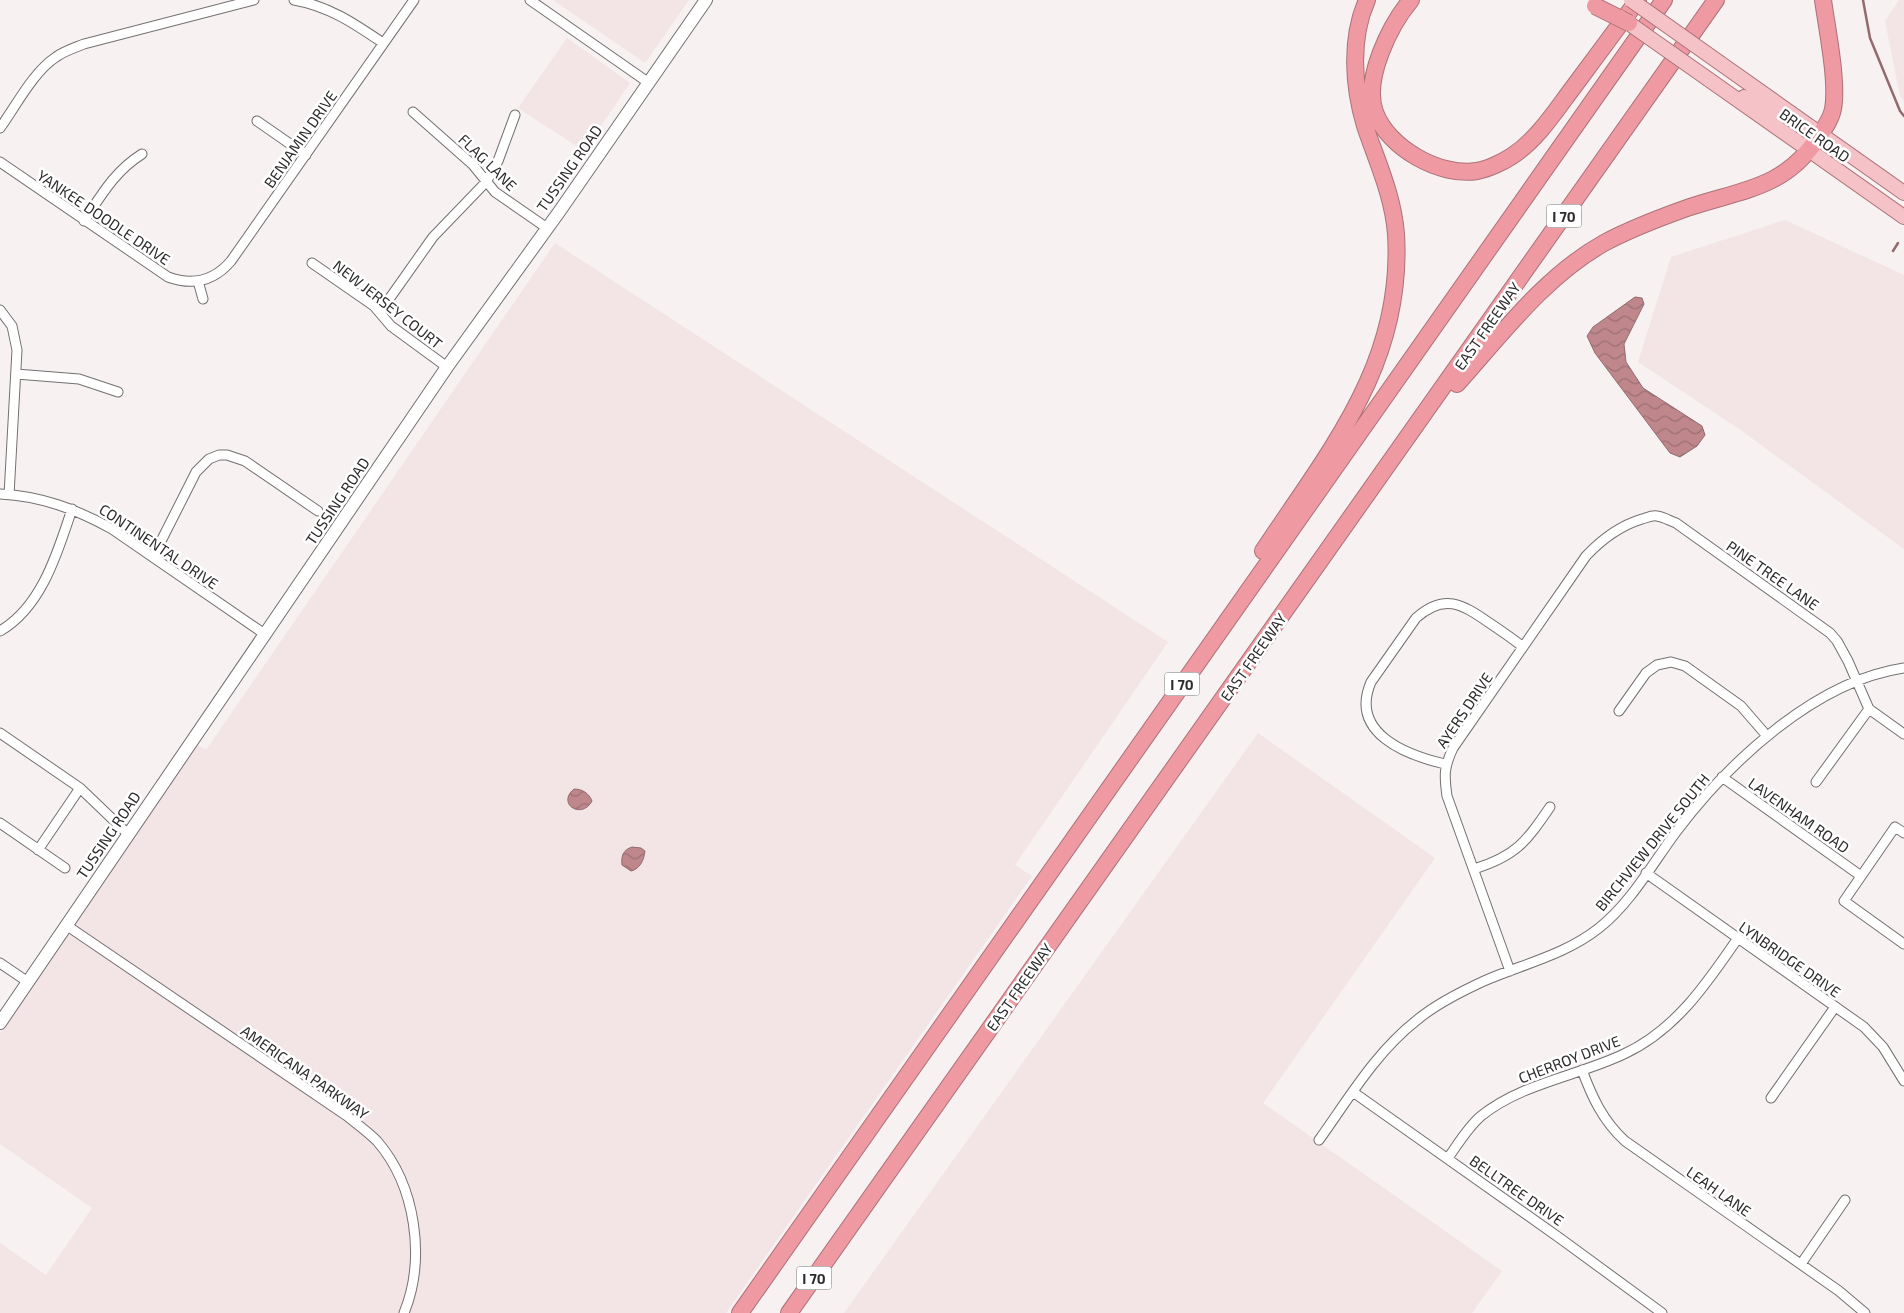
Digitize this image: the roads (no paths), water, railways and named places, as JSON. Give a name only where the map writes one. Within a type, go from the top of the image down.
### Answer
[{"type":"highway","points":[[1104,794],[1166,693],[1340,435],[1360,401],[1376,364],[1388,321],[1397,266],[1396,232],[1391,201],[1383,172],[1365,125],[1358,96],[1355,60],[1356,39],[1367,0]]},
{"type":"highway","points":[[1411,0],[1394,24],[1385,42],[1375,76],[1373,93],[1375,112],[1392,139],[1412,155],[1439,167],[1456,171],[1477,171],[1512,156],[1541,130],[1638,0]]},
{"type":"highway","name":"I 70","points":[[740,1313],[1664,0]]},
{"type":"highway","name":"EAST FREEWAY","points":[[789,1313],[1716,0]]},
{"type":"highway","points":[[1412,432],[1540,293],[1583,258],[1603,244],[1638,227],[1688,208],[1762,185],[1790,170],[1809,151],[1829,120],[1833,108],[1834,93],[1823,0]]},
{"type":"highway","points":[[1594,1],[1629,23]]},
{"type":"main road","name":"TUSSING ROAD","points":[[0,1023],[447,367],[548,228],[706,0]]},
{"type":"main road","name":"BRICE ROAD","points":[[1631,0],[1904,193]]},
{"type":"main road","name":"BRICE ROAD","points":[[1629,23],[1904,217]]},
{"type":"main road","name":"BRICE ROAD","points":[[1708,79],[1820,134]]},
{"type":"street","points":[[0,128],[44,67],[56,57],[69,50],[103,39],[254,0]]},
{"type":"street","points":[[294,0],[329,9],[383,43]]},
{"type":"street","name":"BENJAMIN DRIVE","points":[[198,282],[216,274],[231,261],[414,0]]},
{"type":"street","points":[[530,0],[649,83]]},
{"type":"street","name":"FLAG LANE","points":[[413,112],[473,165],[495,192],[548,228]]},
{"type":"street","points":[[380,312],[433,236],[486,182],[498,161],[515,115]]},
{"type":"street","points":[[257,121],[306,155]]},
{"type":"street","points":[[84,220],[116,174],[129,162],[142,154]]},
{"type":"street","name":"YANKEE DOODLE DRIVE","points":[[0,162],[168,277],[188,282],[198,282]]},
{"type":"street","name":"NEW JERSEY COURT","points":[[312,263],[380,312],[391,326],[447,367]]},
{"type":"street","points":[[198,282],[203,299]]},
{"type":"street","points":[[0,310],[12,326],[17,350],[5,494]]},
{"type":"street","points":[[16,374],[79,380],[118,392]]},
{"type":"street","points":[[152,557],[196,472],[209,459],[219,455],[228,454],[245,461],[318,511]]},
{"type":"street","name":"CONTINENTAL DRIVE","points":[[5,494],[48,501],[72,509],[112,529],[266,635]]},
{"type":"street","points":[[0,631],[16,620],[48,575],[72,509]]},
{"type":"street","name":"AYERS DRIVE","points":[[1510,971],[1447,796],[1444,774],[1445,764],[1453,748],[1586,556],[1615,530],[1651,516]]},
{"type":"street","name":"PINE TREE LANE","points":[[1651,516],[1664,518],[1676,523],[1820,625],[1837,641],[1869,709]]},
{"type":"street","points":[[1445,764],[1407,752],[1377,732],[1365,707],[1371,682],[1416,618],[1424,611],[1438,604],[1458,604],[1470,609],[1524,647]]},
{"type":"street","points":[[1619,711],[1646,673],[1657,665],[1671,662],[1685,666],[1741,706],[1767,736]]},
{"type":"street","name":"BIRCHVIEW DRIVE SOUTH","points":[[1320,1140],[1386,1048],[1418,1019],[1450,997],[1510,971],[1552,956],[1600,928],[1613,915],[1678,830],[1722,778],[1748,751],[1816,702],[1857,682],[1904,668]]},
{"type":"street","points":[[1816,782],[1869,709],[1904,734]]},
{"type":"street","points":[[0,733],[80,788],[128,834]]},
{"type":"street","name":"LAVENHAM ROAD","points":[[1722,778],[1861,876]]},
{"type":"street","points":[[38,850],[80,788]]},
{"type":"street","points":[[1474,869],[1511,853],[1522,845],[1550,807]]},
{"type":"street","points":[[0,823],[65,868]]},
{"type":"street","points":[[1904,833],[1895,826],[1844,901],[1904,944]]},
{"type":"street","name":"LYNBRIDGE DRIVE","points":[[1646,873],[1873,1036],[1904,1081]]},
{"type":"street","name":"AMERICANA PARKWAY","points":[[66,925],[347,1116],[377,1141],[397,1175],[413,1220],[416,1249],[415,1269],[404,1313]]},
{"type":"street","name":"CHERROY DRIVE","points":[[1448,1158],[1475,1122],[1498,1105],[1529,1089],[1625,1054],[1653,1037],[1675,1020],[1694,999],[1738,938]]},
{"type":"street","points":[[0,964],[28,982]]},
{"type":"street","points":[[1771,1098],[1835,1007]]},
{"type":"street","name":"LEAH LANE","points":[[1582,1070],[1599,1110],[1609,1125],[1625,1141],[1840,1292],[1865,1313]]},
{"type":"street","name":"BELLTREE DRIVE","points":[[1353,1092],[1448,1158],[1662,1313]]},
{"type":"street","points":[[1800,1264],[1845,1200]]},
{"type":"water","points":[[1635,297],[1642,298],[1644,304],[1624,344],[1626,362],[1643,388],[1702,426],[1705,435],[1697,446],[1680,457],[1670,453],[1595,353],[1587,336],[1593,327]]},
{"type":"water","points":[[574,789],[580,790],[589,796],[592,801],[588,807],[577,810],[572,808],[568,800],[569,795]]},
{"type":"water","points":[[632,847],[641,848],[645,851],[641,864],[631,871],[622,865],[622,859],[623,854]]},
{"type":"waterway","points":[[1863,0],[1870,38],[1900,111],[1904,116]]},
{"type":"waterway","points":[[1893,251],[1898,243]]}]
